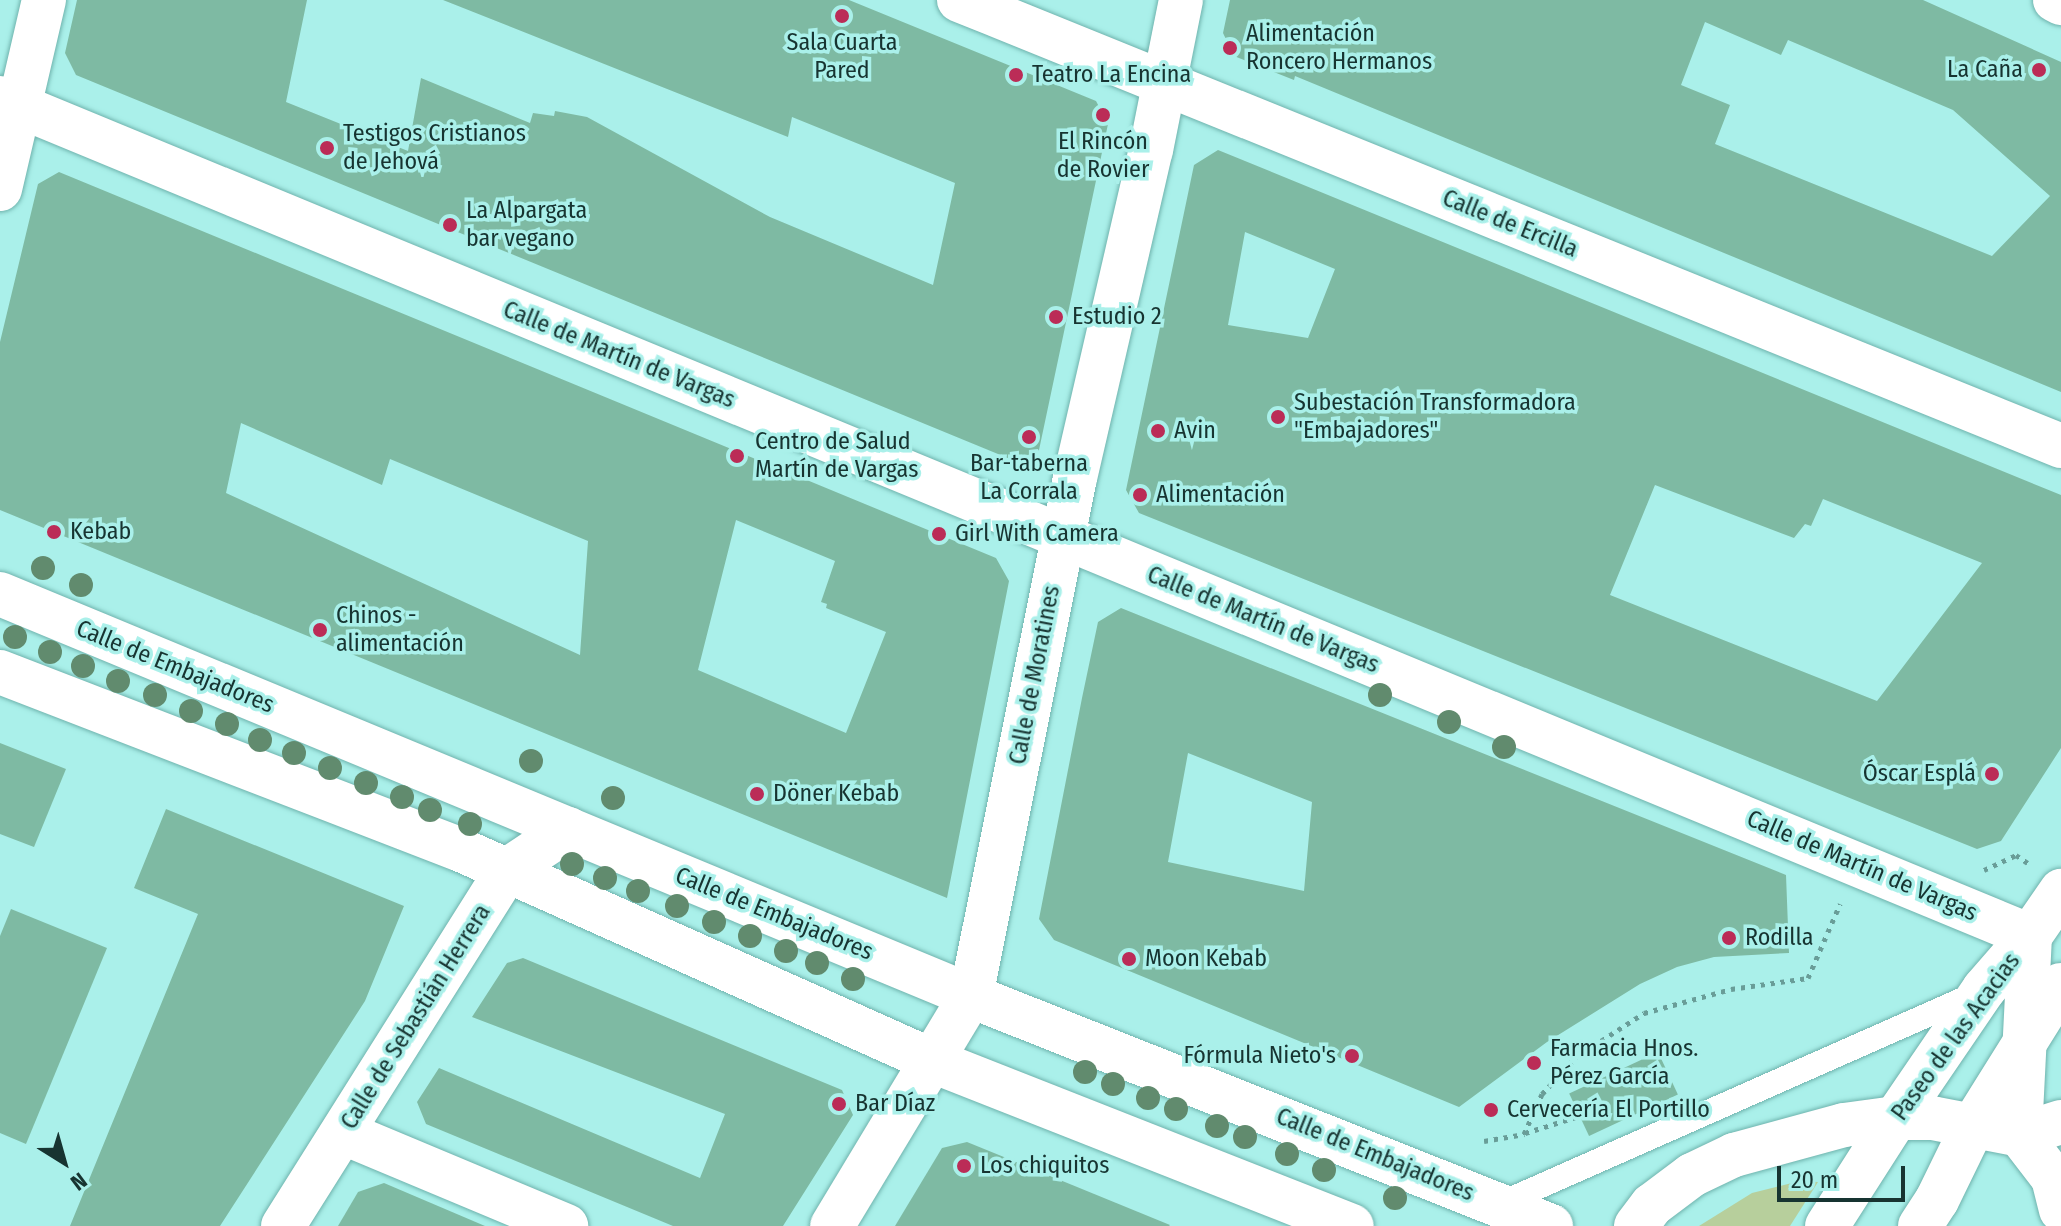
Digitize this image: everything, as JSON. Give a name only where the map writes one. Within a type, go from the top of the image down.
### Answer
[{"type":"street","points":[[0,189],[10,102],[44,0]]},
{"type":"street","name":"Calle de Ercilla","points":[[959,0],[2061,446]]},
{"type":"street","name":"Calle de Moratines","points":[[832,1226],[971,996],[1063,538],[1181,0]]},
{"type":"street","points":[[2055,0],[2061,3]]},
{"type":"street","name":"Calle de Martín de Vargas","points":[[10,102],[2030,936]]},
{"type":"street","name":"Calle de Embajadores","points":[[0,594],[971,996],[1551,1226]]},
{"type":"street","points":[[0,672],[507,870],[933,1061],[1352,1226]]},
{"type":"street","name":"Calle de Sebastián Herrera","points":[[283,1226],[507,870],[569,829]]},
{"type":"street","name":"Paseo de las Acacias","points":[[1827,1226],[1984,989],[2030,936],[2050,881]]},
{"type":"street","points":[[2030,936],[2020,1135],[2053,1178],[2061,1210]]},
{"type":"street","points":[[1920,1226],[1937,1200],[1974,1124],[2061,985]]},
{"type":"street","points":[[1636,1226],[1652,1205],[1692,1175],[1734,1155],[1781,1139],[1844,1125],[1896,1118],[1932,1118],[2020,1135],[2061,1122]]},
{"type":"street","points":[[344,1133],[566,1226]]},
{"type":"lane","points":[[1500,1204],[1984,989]]},
{"type":"path","points":[[1979,873],[2016,855],[2050,881]]},
{"type":"path","points":[[1524,1134],[1542,1094],[1576,1057],[1644,1013],[1731,989],[1808,978],[1858,863]]},
{"type":"path","points":[[1484,1141],[1524,1134],[1579,1116]]},
{"type":"green space","points":[[1800,1181],[1818,1182],[1790,1226],[1699,1226],[1752,1193]]},
{"type":"building","points":[[77,0],[307,0],[286,102],[408,151],[421,78],[530,123],[533,113],[554,116],[555,111],[587,117],[770,217],[933,285],[955,183],[792,117],[788,137],[443,0],[849,0],[1096,101],[1108,124],[1039,450],[1015,461],[76,75],[65,53]]},
{"type":"building","points":[[1230,0],[1923,0],[2061,62],[2061,392],[1295,76],[1294,80],[1234,56],[1223,33]],"holes":[[[1705,22],[1781,55],[1788,40],[1953,110],[2050,196],[1992,256],[1715,144],[1730,105],[1681,85]]]},
{"type":"building","points":[[1218,150],[2061,495],[2061,748],[2001,841],[1977,849],[1139,513],[1126,490],[1194,165]],"holes":[[[1245,232],[1335,269],[1308,338],[1228,325]],[[1655,485],[1794,538],[1805,524],[1811,526],[1823,499],[1982,563],[1877,701],[1610,595]]]},
{"type":"building","points":[[59,172],[996,558],[1009,581],[947,898],[0,510],[0,342],[38,184]],"holes":[[[241,423],[382,485],[390,459],[588,541],[580,655],[226,493]],[[736,520],[835,561],[821,602],[827,604],[826,608],[886,632],[846,733],[698,670]]]},
{"type":"building","points":[[1121,608],[1786,875],[1789,953],[1714,957],[1677,967],[1640,984],[1547,1042],[1459,1107],[1054,940],[1039,919],[1098,622]],"holes":[[[1188,753],[1312,802],[1304,891],[1168,862]]]},
{"type":"building","points":[[0,743],[66,769],[34,847],[0,834]]},
{"type":"building","points":[[166,809],[404,906],[365,1001],[220,1226],[70,1226],[198,914],[134,888]]},
{"type":"building","points":[[11,909],[107,948],[26,1144],[0,1133],[0,936]]},
{"type":"building","points":[[523,958],[842,1090],[853,1115],[783,1226],[673,1226],[426,1124],[417,1102],[439,1068],[700,1178],[725,1114],[472,1017],[507,963]]},
{"type":"building","points":[[1658,1052],[1678,1095],[1589,1136],[1569,1093]]},
{"type":"building","points":[[967,1142],[1170,1225],[895,1226],[942,1148]]},
{"type":"building","points":[[384,1183],[485,1226],[338,1226],[358,1192]]},
{"type":"place","name":"Sala Cuarta Pared","points":[[842,16]]},
{"type":"place","name":"Alimentación Roncero Hermanos","points":[[1230,48]]},
{"type":"place","name":"La Caña","points":[[2039,70]]},
{"type":"place","name":"Teatro La Encina","points":[[1016,75]]},
{"type":"place","name":"El Rincón de Rovier","points":[[1103,115]]},
{"type":"place","name":"Testigos Cristianos de Jehová","points":[[327,148]]},
{"type":"place","name":"La Alpargata bar vegano","points":[[450,225]]},
{"type":"place","name":"Estudio 2","points":[[1056,317]]},
{"type":"place","name":"Subestación Transformadora \"Embajadores\"","points":[[1278,417]]},
{"type":"place","name":"Avin","points":[[1158,431]]},
{"type":"place","name":"Bar-taberna La Corrala","points":[[1029,437]]},
{"type":"place","name":"Centro de Salud Martín de Vargas","points":[[737,456]]},
{"type":"place","name":"Alimentación","points":[[1140,495]]},
{"type":"place","name":"Kebab","points":[[54,532]]},
{"type":"place","name":"Girl With Camera","points":[[939,534]]},
{"type":"place","name":"Chinos - alimentación","points":[[320,630]]},
{"type":"place","name":"Óscar Esplá","points":[[1992,774]]},
{"type":"place","name":"Döner Kebab","points":[[757,794]]},
{"type":"place","name":"Rodilla","points":[[1729,938]]},
{"type":"place","name":"Moon Kebab","points":[[1129,959]]},
{"type":"place","name":"Fórmula Nieto's","points":[[1352,1056]]},
{"type":"place","name":"Farmacia Hnos. Pérez García","points":[[1534,1063]]},
{"type":"place","name":"Bar Díaz","points":[[839,1104]]},
{"type":"place","name":"Cervecería El Portillo","points":[[1491,1110]]},
{"type":"place","name":"Los chiquitos","points":[[964,1166]]}]
